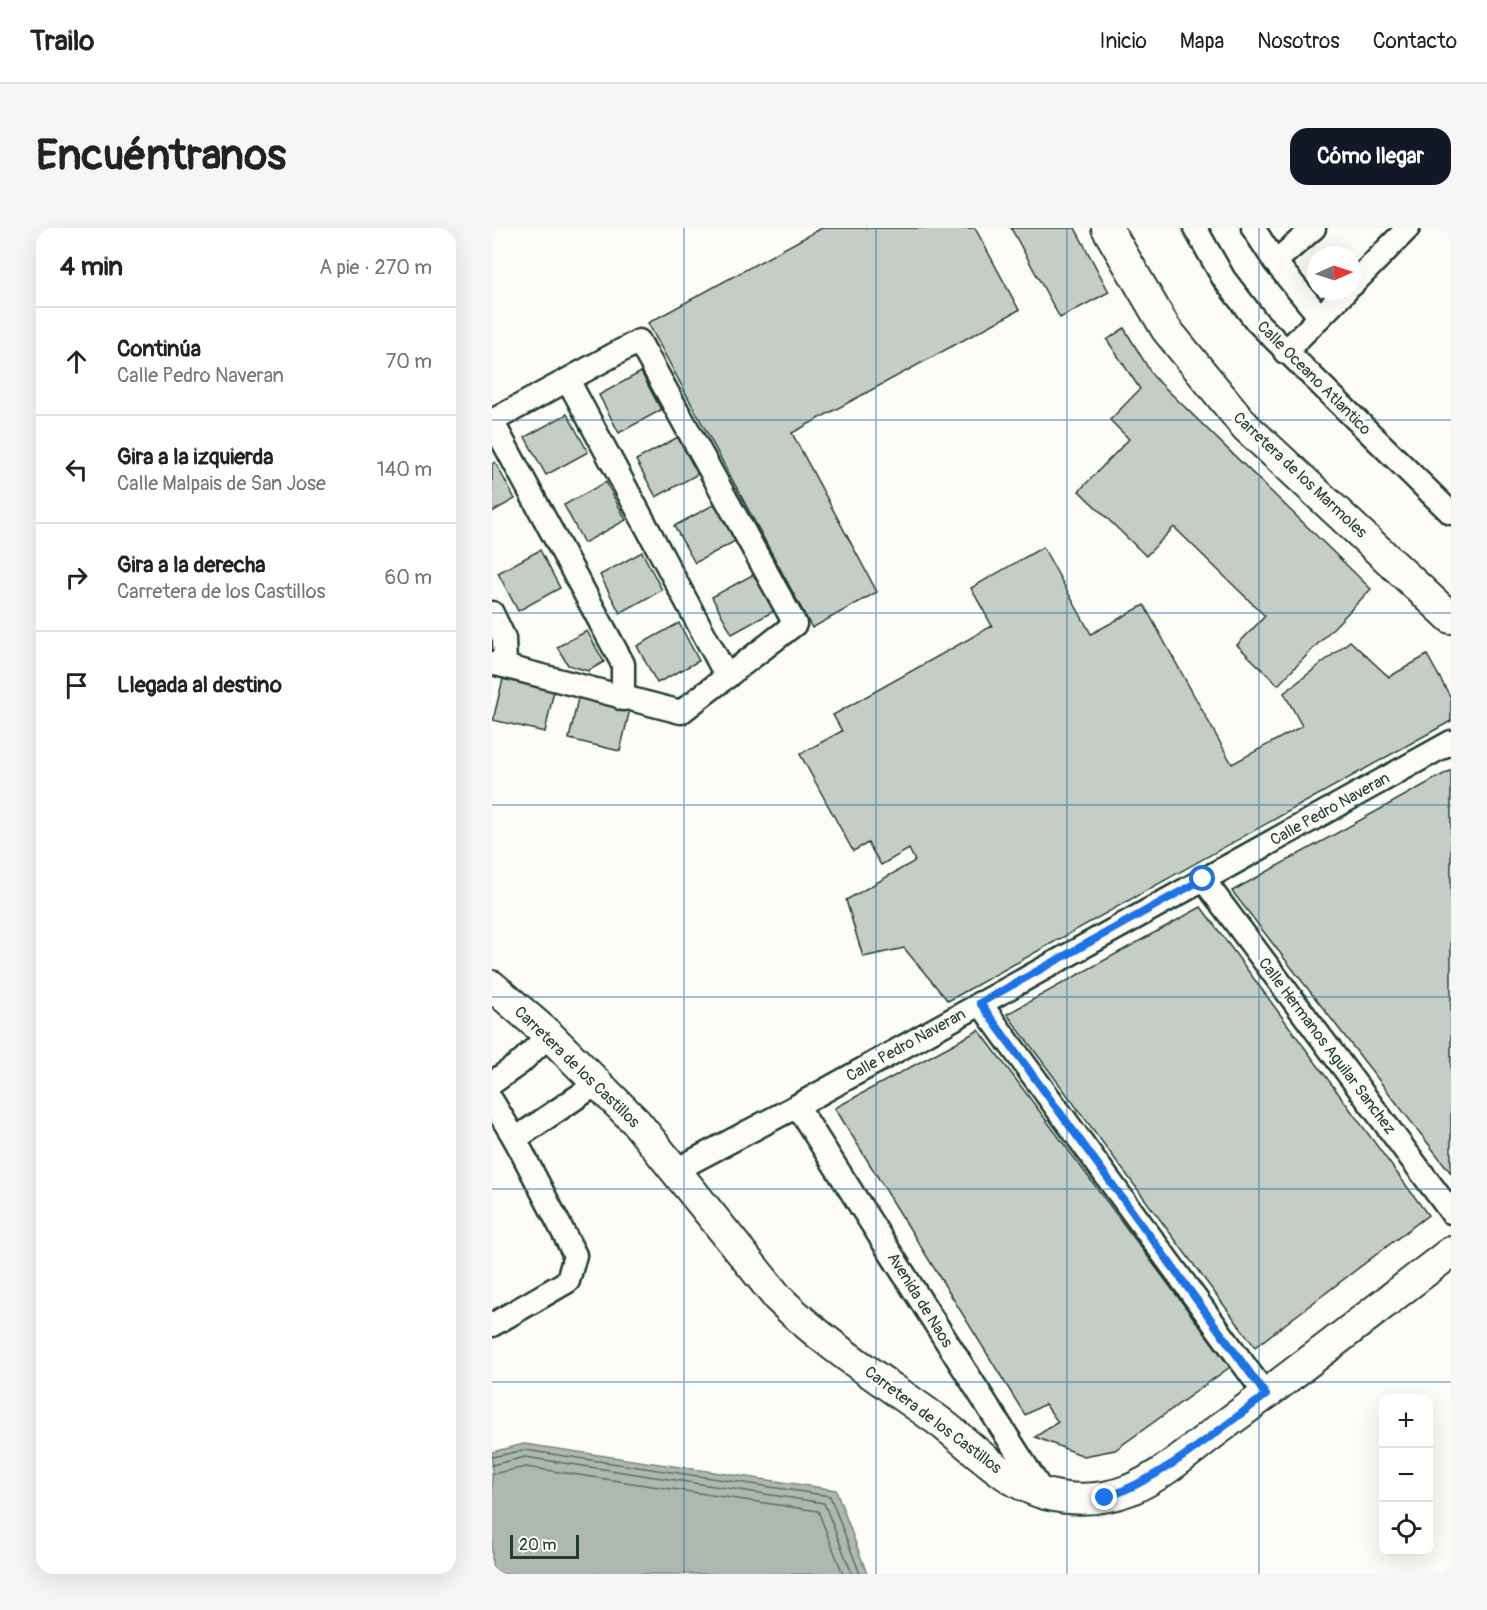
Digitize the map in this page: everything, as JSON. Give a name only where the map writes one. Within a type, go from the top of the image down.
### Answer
[{"type":"main road","name":"Carretera de los Marmoles","points":[[1107,228],[1166,329],[1246,427],[1451,618]]},
{"type":"main road","name":"Carretera de los Castillos","points":[[495,994],[549,1035],[636,1122],[778,1298],[804,1324],[960,1436],[1000,1471],[1043,1493],[1070,1498],[1105,1498],[1131,1489],[1158,1474],[1266,1395],[1451,1252]]},
{"type":"street","name":"Calle Oceano Atlantico","points":[[1195,228],[1224,279],[1257,322],[1451,513]]},
{"type":"street","points":[[1253,228],[1275,262],[1320,317]]},
{"type":"street","points":[[1275,262],[1314,228]]},
{"type":"street","points":[[1361,276],[1408,228]]},
{"type":"street","points":[[1286,352],[1337,300]]},
{"type":"street","points":[[492,613],[504,638],[499,665],[623,699],[681,712],[795,624],[639,341],[492,421],[623,664],[623,699]]},
{"type":"street","points":[[568,380],[727,677]]},
{"type":"street","name":"Calle Pedro Naveran","points":[[674,1171],[797,1106],[1451,742]]},
{"type":"street","name":"Calle Hermanos Aguilar Sanchez","points":[[1203,879],[1451,1212]]},
{"type":"street","points":[[980,1003],[1266,1395]]},
{"type":"street","points":[[492,1083],[520,1063],[549,1035]]},
{"type":"street","points":[[515,1139],[598,1083]]},
{"type":"street","points":[[492,1101],[515,1139],[575,1255],[568,1281],[492,1325]]},
{"type":"street","name":"Avenida de Naos","points":[[797,1106],[1043,1493]]},
{"type":"water","points":[[524,1444],[836,1490],[867,1574],[492,1574],[492,1452]]},
{"type":"building","points":[[822,228],[975,228],[1019,310],[792,433],[877,592],[812,628],[648,323]]},
{"type":"building","points":[[1011,228],[1075,228],[1109,292],[1060,318]]},
{"type":"building","points":[[1124,328],[1153,376],[1371,589],[1278,685],[1237,645],[1265,616],[1174,527],[1146,556],[1079,491],[1129,439],[1110,420],[1140,389],[1107,340]]},
{"type":"building","points":[[641,372],[661,410],[619,433],[599,395]]},
{"type":"building","points":[[567,414],[588,452],[546,475],[525,437]]},
{"type":"building","points":[[678,437],[698,474],[656,497],[636,460]]},
{"type":"building","points":[[495,462],[515,499],[492,512],[492,464]]},
{"type":"building","points":[[606,482],[626,520],[584,543],[564,505]]},
{"type":"building","points":[[717,503],[737,540],[695,563],[674,526]]},
{"type":"building","points":[[1043,547],[1091,634],[1144,605],[1232,764],[1302,726],[1284,693],[1350,641],[1389,677],[1427,655],[1451,698],[1451,721],[948,1001],[904,948],[863,957],[846,900],[915,861],[909,849],[881,865],[868,843],[853,851],[800,754],[842,731],[833,715],[992,626],[971,588]]},
{"type":"building","points":[[540,550],[560,588],[518,611],[498,573]]},
{"type":"building","points":[[642,552],[662,590],[620,613],[600,575]]},
{"type":"building","points":[[754,574],[774,611],[732,634],[712,597]]},
{"type":"building","points":[[679,623],[699,661],[657,683],[637,646]]},
{"type":"building","points":[[587,631],[604,662],[588,671],[568,665],[557,647]]},
{"type":"building","points":[[503,679],[554,690],[545,732],[493,720]]},
{"type":"building","points":[[578,698],[630,709],[620,751],[569,739]]},
{"type":"building","points":[[1451,770],[1451,1173],[1232,891]]},
{"type":"building","points":[[1201,907],[1428,1215],[1255,1347],[1007,1014]]},
{"type":"building","points":[[979,1030],[1230,1367],[1115,1450],[1084,1456],[1035,1437],[1058,1422],[1045,1404],[1025,1415],[835,1108]]},
{"type":"route","points":[[1105,1498],[1131,1489],[1158,1474],[1266,1395],[980,1003],[1203,879]]}]
